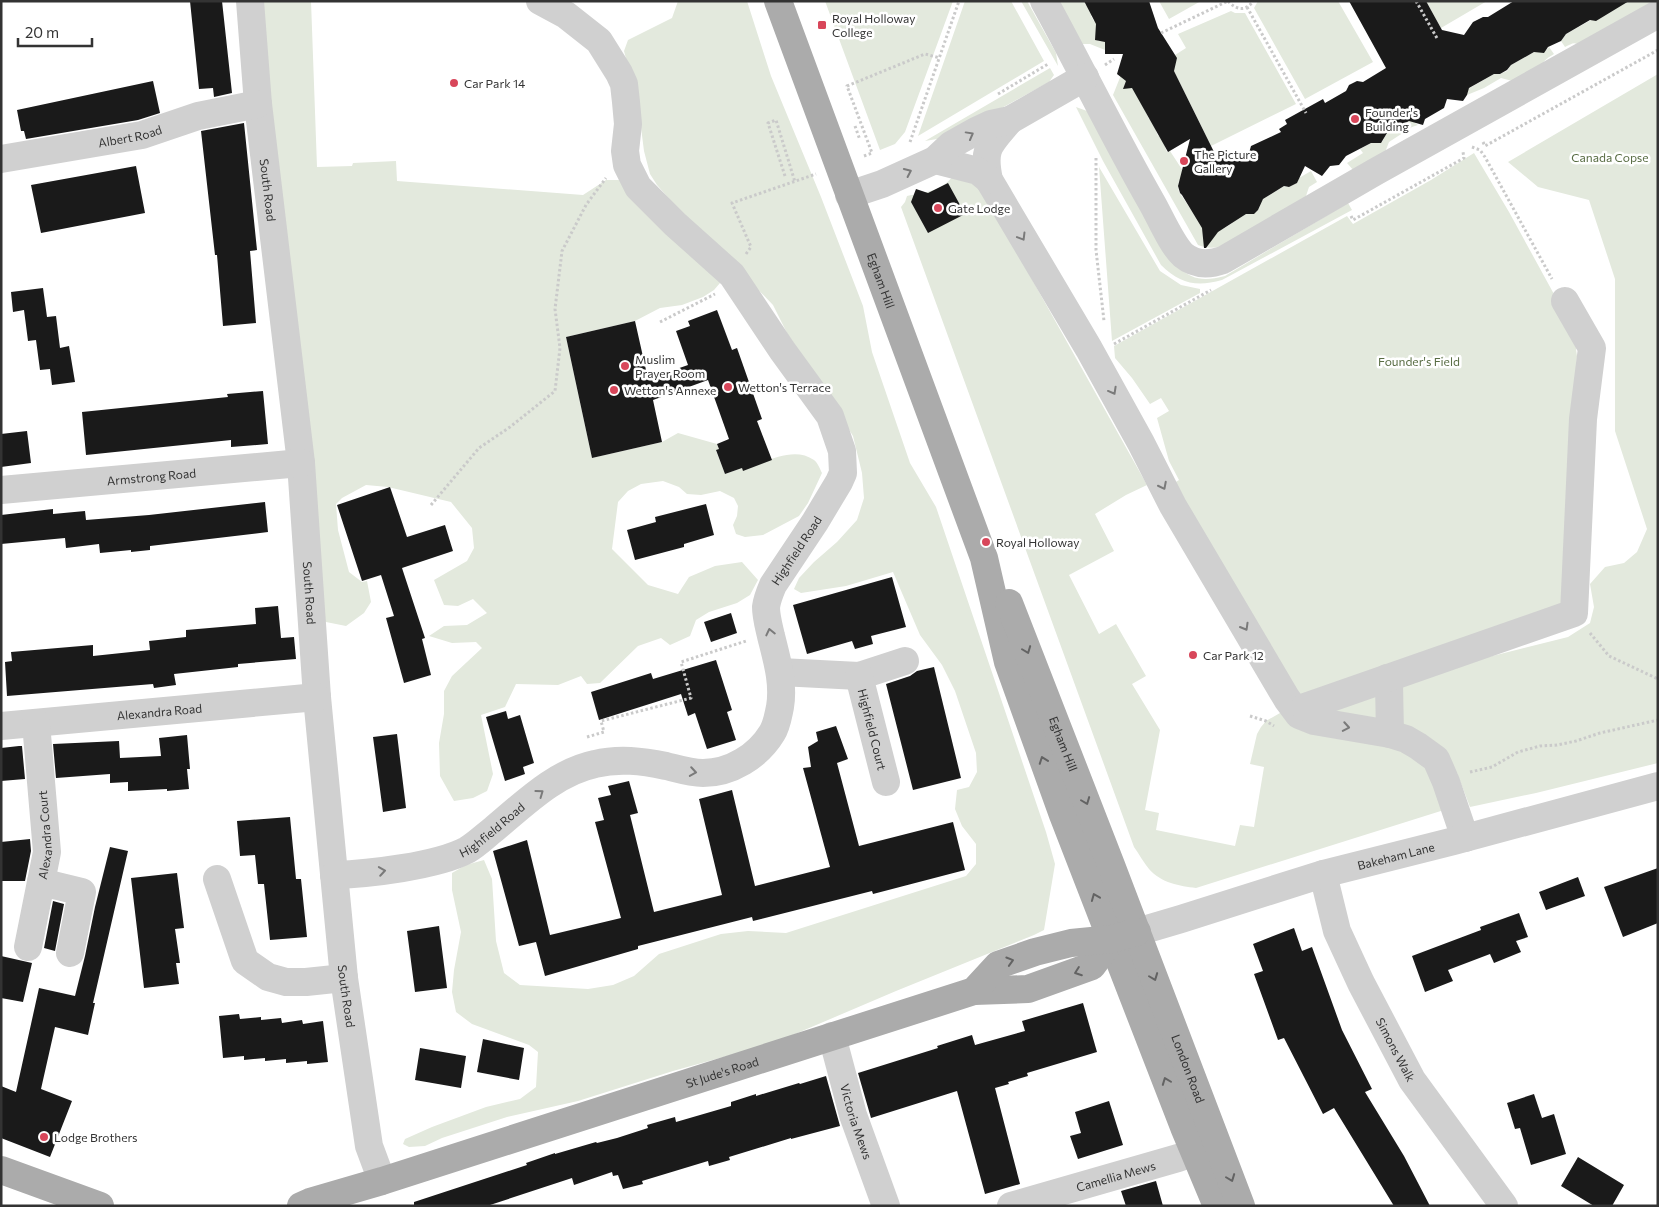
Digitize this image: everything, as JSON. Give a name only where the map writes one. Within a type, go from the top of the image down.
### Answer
[{"type":"main road","name":"Egham Hill","points":[[778,1],[984,558],[1008,602],[1124,935]]},
{"type":"main road","name":"St Jude's Road","points":[[301,1206],[974,991],[998,965],[1035,952],[1071,943],[1124,935]]},
{"type":"main road","name":"London Road","points":[[1124,935],[1206,1149],[1217,1206]]},
{"type":"main road","name":"London Road","points":[[1206,1149],[1241,1206]]},
{"type":"main road","points":[[1,1170],[100,1206]]},
{"type":"street","name":"South Road","points":[[250,1],[258,104],[301,463],[317,697],[344,978],[369,1146],[382,1181]]},
{"type":"street","name":"Highfield Road","points":[[334,874],[360,874],[422,864],[467,850],[558,778],[594,764],[613,760],[632,760],[704,773],[718,772],[732,767],[753,755],[766,742],[773,731],[781,702],[780,672],[766,606],[768,596],[778,576],[843,473],[842,451],[830,416],[782,350],[732,275],[675,224],[638,186],[627,165],[625,151],[628,124],[624,84],[599,41],[566,15],[540,1]]},
{"type":"street","points":[[1044,1],[1075,83],[1131,166],[1178,250],[1192,261],[1208,264],[1222,260],[1398,158],[1658,14]]},
{"type":"street","points":[[849,195],[882,184],[935,160],[951,146],[976,131],[991,124],[1010,120],[1075,83]]},
{"type":"street","name":"Albert Road","points":[[1,160],[142,135],[198,116],[258,104]]},
{"type":"street","points":[[1010,120],[989,145],[985,163],[989,180],[1089,349],[1142,442],[1169,497],[1287,699],[1299,715],[1314,721],[1390,734],[1406,739],[1436,760],[1446,782],[1460,839]]},
{"type":"street","points":[[935,160],[978,171],[989,180]]},
{"type":"street","points":[[1305,707],[1574,613],[1583,419],[1592,348],[1560,293]]},
{"type":"street","name":"Armstrong Road","points":[[1,490],[301,463]]},
{"type":"street","name":"Highfield Court","points":[[780,672],[859,676],[905,661]]},
{"type":"street","name":"Highfield Court","points":[[859,676],[886,782]]},
{"type":"street","points":[[1387,678],[1389,684],[1390,734]]},
{"type":"street","name":"Alexandra Road","points":[[1,726],[317,697]]},
{"type":"street","name":"Alexandra Court","points":[[28,947],[47,852],[36,723]]},
{"type":"street","name":"Bakeham Lane","points":[[1124,935],[1181,920],[1323,874],[1658,786]]},
{"type":"street","name":"Simons Walk","points":[[1323,874],[1337,931],[1361,983],[1412,1080],[1504,1206]]},
{"type":"street","points":[[218,879],[235,965],[286,982],[344,978]]},
{"type":"street","points":[[41,882],[82,892],[70,953]]},
{"type":"street","name":"Victoria Mews","points":[[832,1036],[853,1115],[886,1206]]},
{"type":"street","name":"Camellia Mews","points":[[1011,1206],[1206,1149]]},
{"type":"path","points":[[908,147],[959,1]]},
{"type":"path","points":[[1161,33],[1228,1],[1237,9],[1247,7],[1254,1]]},
{"type":"path","points":[[1416,1],[1438,40]]},
{"type":"path","points":[[1247,7],[1306,113]]},
{"type":"path","points":[[1480,139],[1485,146],[1658,50]]},
{"type":"path","points":[[840,89],[925,54],[940,58]]},
{"type":"path","points":[[1051,63],[1075,83]]},
{"type":"path","points":[[847,86],[872,153]]},
{"type":"path","points":[[751,247],[732,203],[795,182],[776,120],[768,124],[785,176]]},
{"type":"path","points":[[853,123],[860,140]]},
{"type":"path","points":[[1469,146],[1476,142]]},
{"type":"path","points":[[1480,150],[1506,192],[1560,293]]},
{"type":"path","points":[[430,505],[479,448],[510,427],[555,391],[560,348],[555,309],[562,251],[586,205],[625,151]]},
{"type":"path","points":[[1096,152],[1096,250],[1104,326]]},
{"type":"path","points":[[660,322],[714,296],[732,275]]},
{"type":"path","points":[[1586,629],[1610,656],[1658,679]]},
{"type":"path","points":[[584,738],[604,732],[601,721],[691,698],[682,662],[770,632]]},
{"type":"path","points":[[1467,773],[1492,767],[1518,752],[1576,741],[1600,733],[1658,720]]},
{"type":"green space","points":[[253,1],[311,1],[317,167],[352,166],[353,163],[396,161],[397,181],[583,195],[606,180],[622,180],[719,274],[720,283],[714,290],[703,297],[682,305],[660,308],[635,321],[566,337],[592,458],[662,442],[678,433],[717,444],[719,449],[716,451],[725,474],[742,468],[743,470],[778,457],[797,454],[814,460],[822,473],[808,503],[799,516],[763,535],[745,537],[736,534],[733,525],[737,516],[738,506],[734,498],[720,491],[701,495],[687,494],[679,487],[663,481],[641,484],[628,491],[618,502],[612,549],[648,585],[678,594],[689,577],[715,566],[742,562],[758,580],[750,595],[737,603],[709,612],[696,620],[690,636],[670,645],[661,638],[638,646],[600,683],[587,684],[581,676],[558,685],[516,684],[505,707],[481,715],[493,774],[487,791],[473,798],[454,801],[440,776],[439,743],[444,714],[444,691],[452,676],[482,648],[476,642],[452,643],[429,636],[444,626],[467,625],[487,613],[473,599],[458,606],[444,605],[434,580],[467,561],[474,548],[472,528],[451,502],[388,487],[366,485],[342,498],[336,504],[338,530],[349,572],[362,582],[367,581],[371,602],[364,613],[346,626],[321,621]]},
{"type":"green space","points":[[678,1],[747,1],[771,76],[863,306],[872,352],[910,463],[936,507],[1046,832],[1055,864],[1044,930],[774,1043],[673,1071],[578,1101],[507,1117],[442,1138],[425,1146],[409,1147],[403,1144],[405,1139],[486,1107],[520,1099],[536,1087],[538,1052],[529,1045],[472,1024],[456,1012],[452,992],[461,932],[452,890],[452,873],[466,865],[484,860],[492,879],[496,941],[504,973],[520,985],[588,989],[613,985],[634,976],[659,954],[721,934],[748,931],[786,933],[966,876],[976,864],[976,844],[962,826],[955,809],[957,790],[969,787],[977,772],[976,753],[955,691],[942,665],[920,635],[893,572],[846,586],[801,593],[794,589],[799,578],[857,520],[864,498],[862,473],[853,436],[806,361],[791,341],[773,305],[718,248],[700,234],[657,185],[650,174],[644,151],[638,104],[624,51],[628,40],[672,18]]},
{"type":"green space","points":[[825,1],[953,1],[905,132],[895,144],[880,150]]},
{"type":"green space","points":[[965,1],[1011,1],[1044,61],[918,136]]},
{"type":"green space","points":[[1021,1],[1027,1],[1056,53],[1058,66]]},
{"type":"green space","points":[[1059,1],[1084,1],[1086,5],[1088,4],[1094,14],[1091,16],[1094,21],[1097,20],[1097,35],[1095,38],[1099,41],[1103,38],[1108,47],[1105,50],[1090,44],[1082,44]]},
{"type":"green space","points":[[1159,1],[1201,1],[1169,19]]},
{"type":"green space","points":[[1258,1],[1338,1],[1373,62],[1305,99],[1254,8]]},
{"type":"green space","points":[[1426,1],[1487,1],[1441,28]]},
{"type":"green space","points":[[1625,1],[1658,1],[1580,46],[1574,43],[1565,47],[1561,41],[1566,34]]},
{"type":"green space","points":[[1231,11],[1245,13],[1296,104],[1211,146],[1169,61],[1175,62],[1177,59],[1175,55],[1186,48],[1178,34]]},
{"type":"green space","points":[[1549,47],[1554,54],[1545,61],[1540,71],[1520,83],[1501,78],[1467,95],[1468,89],[1494,74],[1507,71],[1511,65],[1536,51],[1546,50]]},
{"type":"green space","points":[[1050,68],[1054,75],[1049,82],[944,140],[925,141]]},
{"type":"green space","name":"Canada Copse","points":[[1658,74],[1658,763],[1470,807],[1457,773],[1320,713],[1405,678],[1568,637],[1590,623],[1594,607],[1590,584],[1605,567],[1624,563],[1637,552],[1647,529],[1615,431],[1615,279],[1589,200],[1538,187],[1508,162]]},
{"type":"green space","points":[[1121,75],[1127,80],[1124,86],[1126,88],[1133,85],[1149,119],[1152,119],[1158,129],[1156,131],[1158,136],[1161,135],[1167,145],[1165,147],[1167,152],[1170,151],[1187,177],[1179,181],[1179,192],[1202,226],[1204,234],[1227,227],[1245,212],[1249,214],[1256,212],[1260,206],[1260,201],[1284,186],[1289,187],[1297,183],[1299,178],[1311,171],[1317,182],[1309,187],[1305,199],[1226,245],[1212,248],[1198,245],[1113,95]]},
{"type":"green space","points":[[1076,107],[1087,111],[1177,266],[1188,275],[1205,279],[1225,276],[1348,203],[1352,210],[1222,280],[1197,283],[1182,280],[1161,265],[1103,161]]},
{"type":"green space","points":[[1411,120],[1418,125],[1389,142],[1382,160],[1354,171],[1347,163],[1363,153],[1360,149],[1371,143],[1382,142],[1387,133]]},
{"type":"green space","name":"Founder's Field","points":[[1474,153],[1509,212],[1578,338],[1562,603],[1297,702],[1171,485],[1179,480],[1169,461],[1157,418],[1169,411],[1161,398],[1150,404],[1115,358],[1114,346],[1347,216],[1353,224],[1431,180]]},
{"type":"green space","points":[[1099,167],[1160,271],[1181,285],[1200,289],[1200,293],[1112,341]]},
{"type":"green space","points":[[953,176],[965,179],[982,190],[1147,485],[1095,514],[1114,551],[1069,575],[1099,634],[1116,624],[1146,676],[1132,684],[1160,730],[1145,810],[1159,813],[1156,830],[1235,846],[1240,825],[1254,827],[1264,767],[1250,764],[1257,734],[1266,721],[1280,713],[1401,748],[1426,765],[1444,810],[1196,888],[1165,881],[1147,867],[1134,847],[901,207],[907,196],[938,188]]},
{"type":"building","points":[[190,1],[222,1],[232,93],[214,97],[213,88],[199,89]]},
{"type":"building","name":"Founder's Building","points":[[1084,1],[1149,1],[1158,28],[1177,58],[1174,71],[1216,156],[1230,153],[1247,160],[1251,146],[1281,132],[1279,129],[1287,124],[1285,120],[1323,99],[1325,103],[1346,91],[1349,85],[1357,81],[1363,82],[1386,68],[1349,1],[1426,1],[1442,30],[1464,35],[1473,22],[1483,17],[1488,17],[1514,1],[1629,1],[1596,21],[1590,20],[1566,34],[1561,41],[1548,47],[1544,53],[1534,52],[1511,65],[1500,74],[1494,74],[1469,88],[1463,101],[1447,99],[1444,108],[1425,119],[1423,125],[1409,121],[1387,133],[1381,143],[1371,143],[1346,156],[1339,165],[1330,166],[1322,176],[1305,166],[1297,183],[1289,187],[1284,186],[1263,199],[1254,214],[1246,214],[1218,232],[1206,248],[1204,248],[1202,228],[1180,193],[1178,186],[1190,139],[1168,152],[1132,88],[1123,89],[1126,81],[1117,74],[1123,54],[1105,54],[1105,42],[1095,40],[1096,24]]},
{"type":"building","points":[[153,81],[160,113],[138,120],[26,139],[24,131],[21,131],[17,110]]},
{"type":"building","points":[[244,123],[257,250],[250,251],[256,323],[223,326],[217,255],[215,255],[201,131]]},
{"type":"building","points":[[136,166],[145,213],[41,233],[31,185]]},
{"type":"building","name":"Gate Lodge","points":[[948,183],[965,214],[928,233],[911,202],[916,189],[928,193]]},
{"type":"building","points":[[43,288],[47,317],[56,316],[60,348],[69,346],[75,382],[52,385],[50,369],[40,370],[36,340],[28,341],[24,310],[13,312],[11,292]]},
{"type":"building","points":[[717,310],[732,350],[737,348],[762,419],[757,421],[772,460],[743,471],[742,468],[725,474],[716,450],[719,449],[717,444],[729,439],[708,380],[653,400],[662,442],[592,458],[566,337],[635,321],[648,379],[688,365],[676,331],[690,326],[688,321]]},
{"type":"building","points":[[263,391],[268,444],[231,447],[231,440],[86,455],[82,412],[228,397],[227,394]]},
{"type":"building","points":[[27,431],[31,463],[1,467],[1,434]]},
{"type":"building","points":[[390,487],[407,537],[445,525],[453,551],[402,568],[425,638],[422,639],[431,675],[404,683],[386,618],[394,616],[381,575],[362,581],[337,505]]},
{"type":"building","points":[[265,502],[268,532],[150,546],[150,550],[131,552],[131,550],[100,553],[99,544],[66,548],[65,538],[1,544],[1,515],[53,509],[53,514],[85,511],[86,520]]},
{"type":"building","points":[[706,504],[714,535],[684,544],[684,547],[635,560],[627,530],[656,522],[655,517]]},
{"type":"building","points":[[892,577],[906,627],[871,636],[873,644],[855,649],[852,641],[807,654],[793,605]]},
{"type":"building","points":[[278,606],[281,638],[294,637],[296,659],[238,664],[238,667],[174,674],[176,685],[154,688],[153,684],[7,696],[5,662],[12,661],[11,652],[93,645],[93,656],[150,650],[149,641],[186,637],[186,630],[256,624],[255,608]]},
{"type":"building","points":[[731,613],[737,633],[711,642],[704,622]]},
{"type":"building","points":[[716,660],[732,710],[727,712],[736,740],[707,749],[695,713],[688,716],[681,694],[599,720],[591,692],[651,673],[653,679]]},
{"type":"building","points":[[934,667],[961,778],[913,790],[886,684],[910,676],[917,671]]},
{"type":"building","points":[[506,711],[508,719],[520,715],[534,763],[523,767],[525,774],[505,781],[486,717]]},
{"type":"building","points":[[836,726],[848,759],[837,763],[859,846],[953,822],[965,870],[873,894],[872,891],[753,921],[752,917],[638,946],[638,949],[545,976],[536,942],[519,946],[493,851],[527,840],[550,935],[621,918],[595,822],[604,820],[598,798],[611,795],[608,786],[629,781],[638,813],[630,815],[654,912],[722,895],[699,799],[732,790],[755,886],[830,867],[803,768],[811,767],[808,747],[818,741],[816,732]]},
{"type":"building","points":[[397,734],[406,808],[383,812],[373,737]]},
{"type":"building","points":[[187,735],[190,769],[187,769],[189,789],[128,791],[128,782],[110,783],[110,774],[56,778],[53,744],[119,741],[120,758],[161,756],[159,738]]},
{"type":"building","points":[[22,746],[25,779],[1,781],[1,748]]},
{"type":"building","points":[[290,817],[296,879],[301,879],[307,937],[270,940],[264,884],[258,884],[255,855],[240,856],[237,821]]},
{"type":"building","points":[[30,839],[31,851],[25,881],[1,881],[1,842]]},
{"type":"building","points":[[110,847],[128,851],[93,1003],[95,1003],[88,1035],[55,1027],[41,1089],[72,1101],[50,1157],[1,1138],[1,1086],[16,1092],[39,988],[75,996]]},
{"type":"building","points":[[1658,868],[1658,923],[1623,937],[1604,887]]},
{"type":"building","points":[[177,873],[184,928],[175,929],[180,963],[176,963],[179,984],[144,988],[131,878]]},
{"type":"building","points":[[1578,877],[1585,896],[1546,910],[1539,892]]},
{"type":"building","points":[[53,901],[64,904],[55,951],[44,948]]},
{"type":"building","points":[[1519,913],[1528,937],[1516,941],[1521,952],[1494,963],[1490,954],[1448,970],[1453,981],[1425,992],[1412,956],[1481,930],[1480,927]]},
{"type":"building","points":[[439,926],[447,988],[415,992],[407,931]]},
{"type":"building","points":[[1294,928],[1302,951],[1312,947],[1342,1030],[1372,1089],[1365,1092],[1404,1156],[1430,1206],[1394,1206],[1334,1108],[1323,1114],[1284,1038],[1278,1040],[1254,974],[1263,971],[1253,944]]},
{"type":"building","points":[[1,956],[32,963],[23,1002],[1,998]]},
{"type":"building","points":[[1083,1003],[1097,1052],[1027,1073],[1028,1076],[995,1088],[1020,1184],[985,1194],[957,1091],[871,1118],[858,1073],[938,1048],[937,1046],[972,1035],[975,1045],[1025,1031],[1022,1021]]},
{"type":"building","points":[[239,1014],[240,1019],[261,1017],[261,1020],[281,1018],[282,1023],[302,1020],[303,1024],[323,1021],[328,1062],[286,1063],[286,1059],[265,1061],[265,1058],[244,1060],[244,1056],[223,1058],[219,1016]]},
{"type":"building","points":[[483,1039],[524,1048],[519,1080],[477,1072]]},
{"type":"building","points":[[420,1048],[466,1056],[461,1088],[415,1080]]},
{"type":"building","points":[[826,1076],[840,1126],[791,1138],[729,1157],[730,1160],[709,1166],[708,1161],[642,1181],[643,1184],[623,1189],[618,1175],[613,1176],[612,1172],[574,1185],[572,1178],[487,1206],[414,1206],[414,1202],[527,1165],[526,1163],[555,1153],[617,1138],[648,1128],[647,1125],[675,1117],[676,1122],[731,1106],[731,1102],[756,1094],[756,1096]]},
{"type":"building","points":[[1534,1094],[1542,1118],[1554,1114],[1566,1154],[1531,1165],[1520,1128],[1515,1129],[1507,1103]]},
{"type":"building","points":[[1109,1101],[1123,1145],[1078,1159],[1070,1136],[1081,1133],[1075,1112]]},
{"type":"building","points":[[1578,1157],[1624,1185],[1612,1206],[1594,1206],[1561,1186]]},
{"type":"building","points":[[1156,1181],[1163,1206],[1126,1206],[1121,1191]]},
{"type":"place","name":"Royal Holloway College","points":[[822,25]]},
{"type":"place","name":"Car Park 14","points":[[454,83]]},
{"type":"place","name":"Founder's Building","points":[[1355,119]]},
{"type":"place","name":"The Picture Gallery","points":[[1184,161]]},
{"type":"place","name":"Gate Lodge","points":[[938,208]]},
{"type":"place","name":"Muslim Prayer Room","points":[[625,366]]},
{"type":"place","name":"Wetton's Terrace","points":[[728,387]]},
{"type":"place","name":"Wetton's Annexe","points":[[614,390]]},
{"type":"place","name":"Royal Holloway","points":[[986,542]]},
{"type":"place","name":"Car Park 12","points":[[1193,655]]},
{"type":"place","name":"Lodge Brothers","points":[[44,1137]]}]
